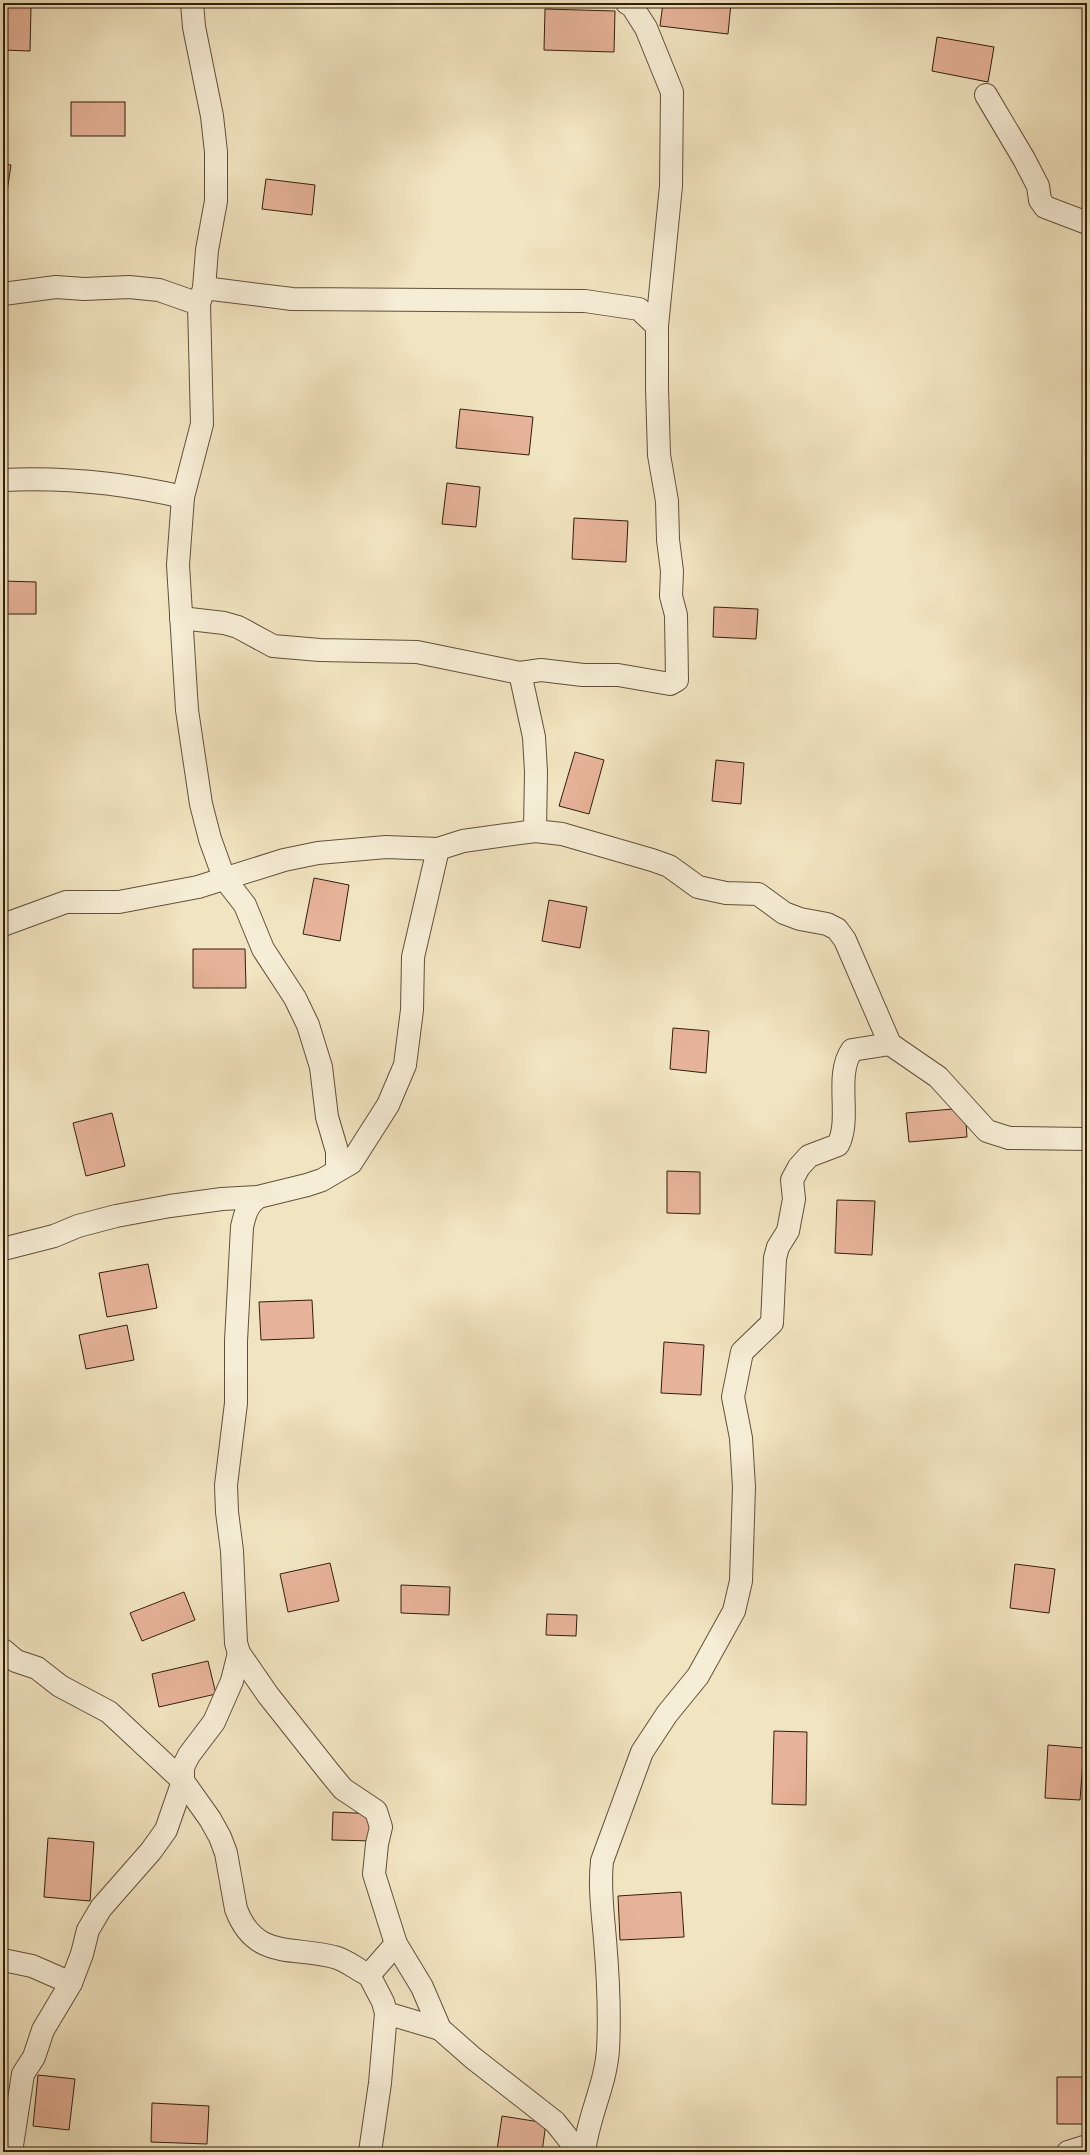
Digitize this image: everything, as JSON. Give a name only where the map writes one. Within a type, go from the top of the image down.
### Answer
[{"type":"street","points":[[192,3],[194,27],[212,116],[216,152],[216,201],[207,250],[201,296],[202,424],[183,497],[178,565],[187,710],[201,804],[210,839],[224,878],[244,905],[263,949],[295,998],[308,1025],[321,1067],[327,1117],[337,1151],[337,1170]]},
{"type":"street","points":[[181,618],[224,623],[238,627],[273,646],[320,650],[417,652],[520,673],[541,670],[583,675],[618,675],[670,684],[677,680],[676,616],[671,596],[672,571],[668,540],[667,501],[659,455],[657,326],[669,217],[672,92],[646,28],[632,6],[627,3]]},
{"type":"street","points":[[986,95],[1024,159],[1038,186],[1040,200],[1045,207],[1087,223]]},
{"type":"street","points":[[3,294],[56,287],[84,289],[129,287],[201,296],[292,299],[585,301],[639,309],[657,326]]},
{"type":"street","points":[[639,309],[660,298]]},
{"type":"street","points":[[3,480],[85,480],[136,486],[183,497]]},
{"type":"street","points":[[520,673],[534,737],[536,772],[535,831]]},
{"type":"street","points":[[3,924],[66,902],[119,902],[198,887],[284,860],[318,853],[386,847],[438,850],[463,841],[535,831],[562,834],[669,866],[698,887],[726,893],[758,894],[784,913],[800,919],[827,924],[837,929],[845,940],[890,1044],[938,1077],[987,1131],[1009,1138],[1087,1139]]},
{"type":"street","points":[[3,1249],[54,1236],[78,1226],[116,1216],[185,1204],[258,1196],[322,1180],[351,1163],[388,1105],[405,1065],[412,1010],[412,957],[438,850]]},
{"type":"street","points":[[584,2152],[586,2137],[605,2070],[608,2050],[606,1958],[600,1879],[602,1862],[642,1752],[667,1714],[698,1676],[734,1611],[741,1581],[744,1487],[741,1438],[733,1398],[742,1352],[772,1323],[775,1258],[778,1247],[788,1232],[794,1198],[792,1180],[799,1167],[809,1156],[838,1145],[843,1135],[844,1079],[848,1056],[852,1050],[890,1044]]},
{"type":"street","points":[[258,1196],[251,1202],[246,1210],[242,1227],[236,1341],[236,1403],[226,1485],[227,1512],[232,1551],[236,1643],[239,1653],[268,1695],[342,1789],[376,1811],[382,1826],[377,1844],[374,1874],[396,1944],[422,1987],[440,2029]]},
{"type":"street","points":[[3,1650],[16,1661],[37,1668],[60,1686],[109,1712],[183,1781],[210,1819],[220,1837],[226,1853],[236,1909],[239,1917],[255,1938],[266,1946],[281,1950],[335,1957],[369,1975],[383,2002],[386,2013],[380,2083],[370,2152]]},
{"type":"street","points":[[10,2149],[23,2074],[34,2057],[43,2030],[71,1983],[82,1954],[88,1930],[102,1908],[151,1851],[166,1830],[183,1781],[182,1768],[189,1755],[214,1722],[232,1682],[239,1653]]},
{"type":"street","points":[[369,1975],[396,1944]]},
{"type":"street","points":[[3,1960],[32,1966],[71,1983]]},
{"type":"street","points":[[386,2013],[440,2029],[473,2058],[555,2122],[579,2152]]},
{"type":"street","points":[[1068,2152],[1087,2146]]},
{"type":"building","points":[[663,3],[731,3],[728,34],[660,26]]},
{"type":"building","points":[[3,6],[31,7],[30,51],[3,50]]},
{"type":"building","points":[[545,9],[615,11],[614,52],[544,50]]},
{"type":"building","points":[[937,37],[994,47],[988,82],[932,71]]},
{"type":"building","points":[[71,102],[125,102],[125,136],[71,136]]},
{"type":"building","points":[[3,164],[11,165],[5,205],[3,205]]},
{"type":"building","points":[[266,179],[315,185],[312,215],[262,209]]},
{"type":"building","points":[[460,409],[533,417],[529,455],[456,448]]},
{"type":"building","points":[[447,483],[480,487],[476,527],[442,524]]},
{"type":"building","points":[[574,518],[628,521],[626,562],[572,559]]},
{"type":"building","points":[[3,581],[36,582],[36,614],[3,614]]},
{"type":"building","points":[[714,607],[758,609],[756,639],[713,637]]},
{"type":"building","points":[[575,752],[604,760],[589,814],[559,806]]},
{"type":"building","points":[[716,760],[744,763],[741,804],[712,801]]},
{"type":"building","points":[[314,878],[349,885],[340,941],[303,934]]},
{"type":"building","points":[[549,900],[587,907],[580,948],[542,941]]},
{"type":"building","points":[[1084,907],[1087,907],[1087,973],[1084,973]]},
{"type":"building","points":[[193,949],[245,949],[246,988],[193,988]]},
{"type":"building","points":[[673,1028],[709,1031],[706,1073],[670,1069]]},
{"type":"building","points":[[965,1108],[967,1137],[909,1142],[906,1113]]},
{"type":"building","points":[[112,1113],[125,1166],[86,1176],[73,1123]]},
{"type":"building","points":[[667,1171],[700,1172],[700,1214],[667,1213]]},
{"type":"building","points":[[837,1200],[875,1201],[872,1255],[835,1253]]},
{"type":"building","points":[[148,1264],[157,1308],[107,1317],[99,1273]]},
{"type":"building","points":[[312,1300],[314,1338],[261,1340],[259,1302]]},
{"type":"building","points":[[127,1325],[134,1360],[86,1369],[79,1335]]},
{"type":"building","points":[[664,1342],[704,1345],[701,1395],[661,1393]]},
{"type":"building","points":[[330,1563],[339,1601],[288,1612],[280,1574]]},
{"type":"building","points":[[1015,1564],[1055,1569],[1049,1613],[1010,1608]]},
{"type":"building","points":[[401,1585],[450,1587],[449,1615],[401,1613]]},
{"type":"building","points":[[184,1592],[195,1620],[142,1641],[130,1613]]},
{"type":"building","points":[[547,1614],[577,1615],[576,1636],[546,1635]]},
{"type":"building","points":[[208,1661],[216,1694],[159,1707],[152,1674]]},
{"type":"building","points":[[774,1731],[807,1732],[806,1805],[772,1804]]},
{"type":"building","points":[[1048,1745],[1084,1748],[1080,1800],[1045,1798]]},
{"type":"building","points":[[333,1812],[376,1814],[375,1841],[332,1840]]},
{"type":"building","points":[[48,1838],[94,1842],[90,1901],[44,1897]]},
{"type":"building","points":[[681,1892],[684,1937],[620,1940],[618,1896]]},
{"type":"building","points":[[38,2075],[75,2079],[69,2130],[33,2126]]},
{"type":"building","points":[[1057,2077],[1084,2077],[1083,2124],[1057,2124]]},
{"type":"building","points":[[152,2103],[209,2106],[207,2144],[151,2142]]},
{"type":"building","points":[[502,2116],[546,2123],[542,2152],[497,2150]]}]
